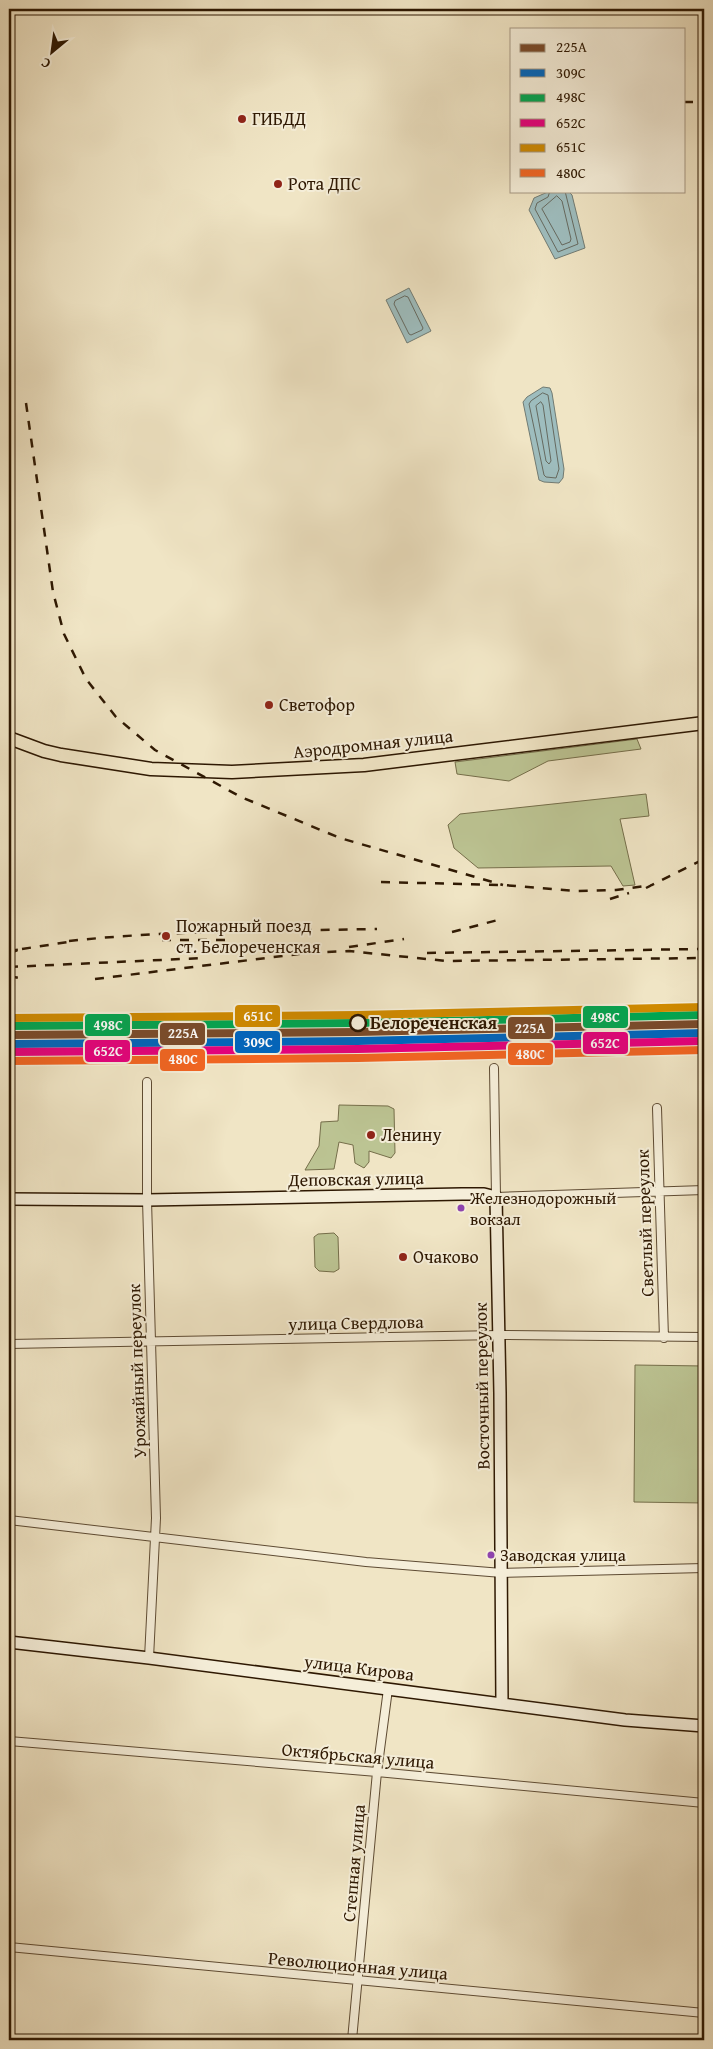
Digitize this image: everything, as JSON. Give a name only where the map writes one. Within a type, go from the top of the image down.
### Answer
[{"type":"main road","name":"Аэродромная улица","points":[[9,738],[44,752],[151,769],[232,772],[364,765],[704,723]]},
{"type":"street","name":"Восточный переулок","points":[[494,1068],[499,1335],[502,1704]]},
{"type":"street","name":"Урожайный переулок","points":[[147,1082],[147,1200],[156,1518],[149,1658]]},
{"type":"street","name":"Светлый переулок","points":[[657,1108],[664,1338]]},
{"type":"street","name":"Деповская улица","points":[[9,1199],[147,1200],[401,1194],[484,1194],[496,1197],[704,1190]]},
{"type":"street","name":"улица Свердлова","points":[[9,1344],[499,1335],[704,1337]]},
{"type":"street","points":[[9,1520],[366,1562],[502,1574],[704,1568]]},
{"type":"street","name":"улица Кирова","points":[[9,1642],[149,1658],[625,1720],[704,1726]]},
{"type":"street","name":"Степная улица","points":[[352,2040],[377,1772],[388,1689]]},
{"type":"street","name":"Октябрьская улица","points":[[9,1742],[377,1772],[704,1803]]},
{"type":"street","name":"Революционная улица","points":[[9,1947],[704,2014]]},
{"type":"green space","points":[[637,739],[641,749],[548,761],[509,781],[457,774],[455,762]]},
{"type":"green space","points":[[646,794],[649,816],[620,819],[635,885],[623,886],[611,866],[478,868],[454,848],[448,825],[460,814]]},
{"type":"green space","points":[[339,1105],[388,1106],[394,1109],[395,1153],[391,1158],[369,1151],[369,1162],[364,1168],[355,1163],[353,1145],[339,1142],[334,1169],[305,1170],[319,1146],[321,1122],[338,1121]]},
{"type":"green space","points":[[334,1233],[338,1237],[339,1269],[334,1272],[319,1271],[315,1267],[314,1237],[318,1234]]},
{"type":"green space","points":[[635,1365],[704,1366],[704,1503],[634,1502]]},
{"type":"water","points":[[548,192],[569,192],[572,195],[585,248],[555,259],[529,210],[534,198]]},
{"type":"water","points":[[409,288],[431,331],[407,343],[386,300]]},
{"type":"water","points":[[543,387],[550,388],[552,393],[564,469],[563,478],[559,483],[539,480],[523,402],[527,397]]},
{"type":"railway","points":[[686,102],[704,102]]},
{"type":"railway","points":[[26,403],[53,592],[64,634],[86,679],[116,717],[155,750],[241,797],[340,838],[503,885]]},
{"type":"railway","points":[[646,888],[704,859]]},
{"type":"railway","points":[[381,882],[503,885],[577,891],[616,890],[652,885]]},
{"type":"railway","points":[[610,899],[629,893]]},
{"type":"railway","points":[[452,932],[498,920]]},
{"type":"railway","points":[[69,941],[184,933],[377,929]]},
{"type":"railway","points":[[349,947],[404,939]]},
{"type":"railway","points":[[162,940],[230,940]]},
{"type":"railway","points":[[22,949],[74,941]]},
{"type":"railway","points":[[9,951],[22,949],[9,953]]},
{"type":"railway","points":[[427,953],[704,949]]},
{"type":"railway","points":[[95,979],[307,953],[349,951],[446,961],[704,958]]},
{"type":"railway","points":[[9,967],[204,958]]},
{"type":"railway","points":[[9,976],[19,978]]},
{"type":"railway","points":[[9,1058],[137,1057],[230,1041]]},
{"type":"transit line","name":"651С","points":[[9,1018],[358,1015],[704,1007]]},
{"type":"transit line","name":"498С","points":[[9,1026],[358,1023],[704,1015]]},
{"type":"transit line","name":"225А","points":[[9,1035],[358,1032],[704,1024]]},
{"type":"transit line","name":"309С","points":[[9,1044],[358,1041],[704,1033]]},
{"type":"transit line","name":"652С","points":[[9,1052],[358,1049],[704,1041]]},
{"type":"transit line","name":"480С","points":[[9,1061],[358,1058],[704,1050]]},
{"type":"place","name":"ГИБДД","points":[[242,119]]},
{"type":"place","name":"Рота ДПС","points":[[278,184]]},
{"type":"place","name":"Светофор","points":[[269,705]]},
{"type":"place","name":"Пожарный поезд ст. Белореченская","points":[[166,936]]},
{"type":"place","name":"Белореченская","points":[[358,1023]]},
{"type":"place","name":"Ленину","points":[[371,1135]]},
{"type":"place","name":"Железнодорожный вокзал","points":[[461,1208]]},
{"type":"place","name":"Очаково","points":[[403,1257]]},
{"type":"place","name":"Заводская улица","points":[[491,1555]]}]
